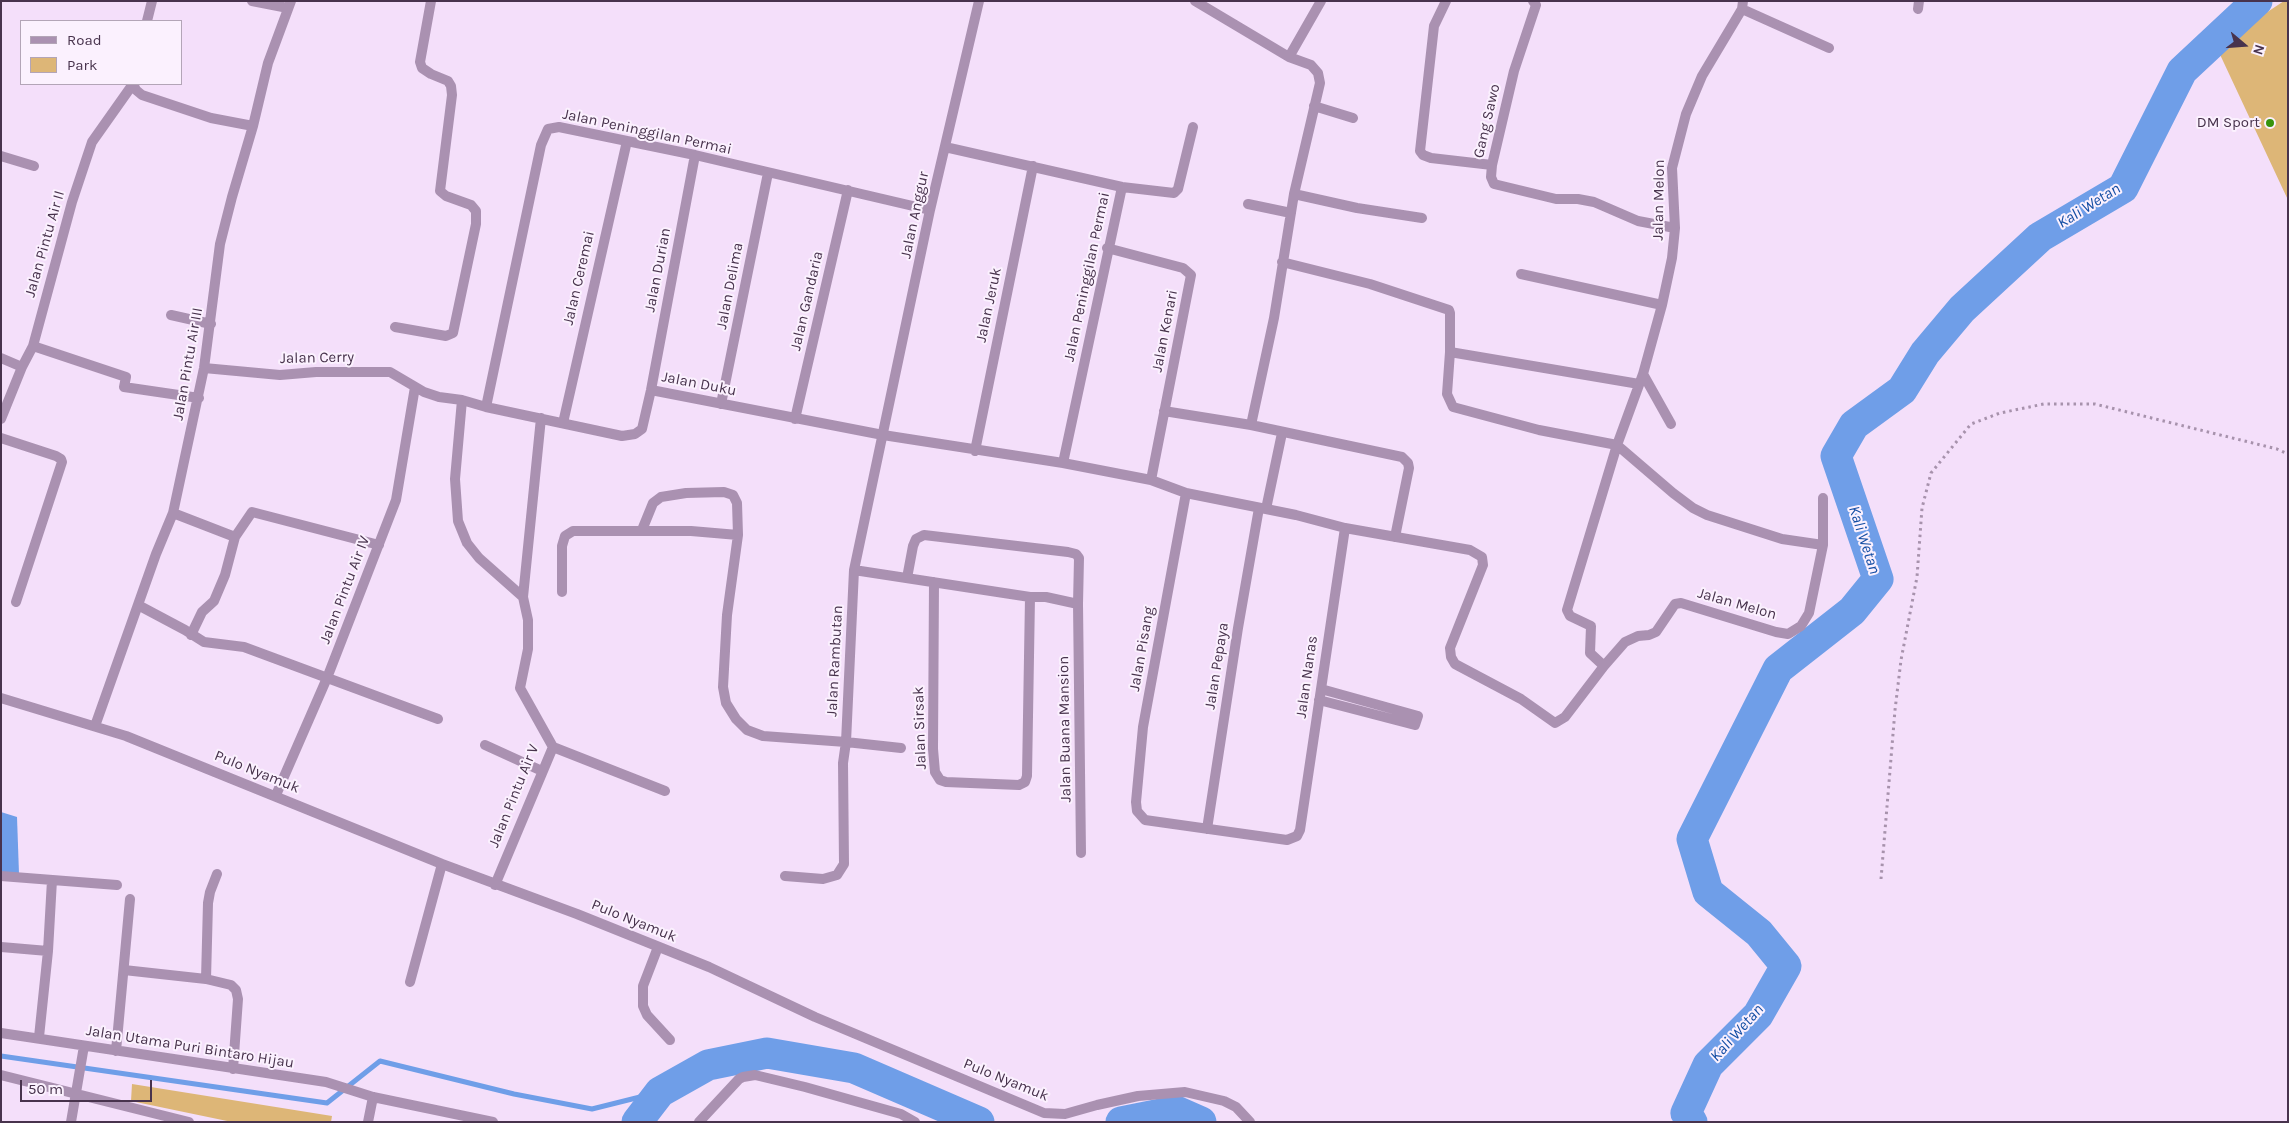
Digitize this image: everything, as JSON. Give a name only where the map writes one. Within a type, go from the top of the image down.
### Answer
[{"type":"street","points":[[147,20],[152,1]]},
{"type":"street","points":[[252,1],[290,5]]},
{"type":"street","points":[[395,327],[446,336],[453,333],[476,224],[476,212],[471,205],[446,196],[440,191],[452,86],[448,81],[422,68],[420,62],[431,1]]},
{"type":"street","name":"Jalan Anggur","points":[[883,436],[930,210],[979,1]]},
{"type":"street","points":[[1195,1],[1289,56],[1311,65],[1318,73],[1320,83],[1294,194],[1270,338],[1251,425]]},
{"type":"street","points":[[1289,56],[1321,1]]},
{"type":"street","points":[[1446,1],[1434,26],[1420,151],[1422,155],[1431,158],[1492,165]]},
{"type":"street","name":"Gang Sawo","points":[[1533,1],[1536,5],[1514,71],[1492,165],[1494,184],[1556,199],[1586,200],[1638,221],[1675,228]]},
{"type":"street","name":"Jalan Pintu Air III","points":[[95,726],[173,514],[199,398],[212,324],[220,244],[253,126],[268,63],[290,5]]},
{"type":"street","points":[[1742,5],[1829,48]]},
{"type":"street","name":"Jalan Melon","points":[[1604,666],[1590,654],[1592,628],[1589,624],[1570,616],[1567,610],[1617,445],[1641,379],[1662,305],[1672,258],[1675,228],[1671,183],[1676,146],[1686,114],[1702,76],[1742,5]]},
{"type":"street","name":"Jalan Pintu Air II","points":[[1,419],[5,398],[33,346],[72,202],[92,142],[132,85]]},
{"type":"street","points":[[134,85],[142,95],[211,118],[253,126]]},
{"type":"street","points":[[1314,106],[1353,118]]},
{"type":"street","name":"Jalan Peninggilan Permai","points":[[486,407],[544,135],[548,129],[559,127],[695,155],[930,210]]},
{"type":"street","points":[[1122,186],[1174,193],[1178,189],[1194,127]]},
{"type":"street","name":"Jalan Ceremai","points":[[563,423],[627,141]]},
{"type":"street","name":"Jalan Peninggilan Permai","points":[[945,147],[1122,186],[1107,248],[1063,462]]},
{"type":"street","name":"Jalan Durian","points":[[651,390],[695,155]]},
{"type":"street","points":[[1,156],[34,166]]},
{"type":"street","name":"Jalan Jeruk","points":[[975,451],[1032,166]]},
{"type":"street","name":"Jalan Delima","points":[[722,404],[768,173]]},
{"type":"street","name":"Jalan Gandaria","points":[[795,419],[848,190]]},
{"type":"street","points":[[1294,194],[1357,208],[1422,218]]},
{"type":"street","points":[[1248,204],[1291,213]]},
{"type":"street","name":"Jalan Kenari","points":[[1107,248],[1183,268],[1191,274],[1151,480]]},
{"type":"street","points":[[1282,262],[1370,284],[1446,308],[1450,313],[1447,394],[1453,407],[1539,430],[1617,445],[1673,492],[1700,511],[1730,523],[1782,539],[1823,545]]},
{"type":"street","points":[[1521,274],[1662,305]]},
{"type":"street","points":[[171,314],[212,324]]},
{"type":"street","points":[[33,346],[126,377],[124,387],[199,398]]},
{"type":"street","points":[[1450,352],[1641,379],[1671,424]]},
{"type":"street","points":[[1,358],[22,366]]},
{"type":"street","name":"Jalan Cerry","points":[[204,368],[280,375],[316,372],[390,372],[420,389]]},
{"type":"street","name":"Jalan Duku","points":[[420,389],[438,397],[462,400],[486,407],[630,436],[642,429],[651,390],[883,436]]},
{"type":"street","name":"Jalan Pintu Air IV","points":[[276,796],[327,678],[396,500],[420,389]]},
{"type":"street","points":[[462,400],[455,479],[458,521],[467,543],[479,558],[524,602]]},
{"type":"street","points":[[883,436],[975,451],[1063,462],[1151,480],[1186,494],[1263,508],[1345,528],[1395,537],[1409,468],[1406,459],[1251,425],[1164,411]]},
{"type":"street","points":[[524,602],[541,418]]},
{"type":"street","points":[[1263,508],[1282,433]]},
{"type":"street","name":"Jalan Rambutan","points":[[785,876],[823,878],[837,875],[844,864],[843,764],[846,742],[854,570],[883,436]]},
{"type":"street","points":[[1,438],[61,459],[16,602]]},
{"type":"street","points":[[642,530],[654,503],[661,498],[686,493],[724,492],[733,495],[737,503],[738,535],[727,615],[722,687],[726,703],[736,719],[747,730],[763,736],[901,748]]},
{"type":"street","name":"Jalan Pisang","points":[[1186,494],[1143,727],[1138,773],[1137,811],[1145,820],[1207,829]]},
{"type":"street","name":"Jalan Melon","points":[[1395,537],[1470,550],[1482,557],[1483,565],[1450,648],[1455,664],[1521,700],[1555,723],[1565,717],[1625,642],[1638,636],[1656,632],[1676,604],[1681,603],[1776,632],[1788,634],[1802,626],[1808,613],[1823,545],[1823,498]]},
{"type":"street","name":"Jalan Pepaya","points":[[1207,829],[1241,610],[1263,508]]},
{"type":"street","points":[[191,634],[202,612],[214,600],[224,575],[235,537],[252,512],[379,545]]},
{"type":"street","points":[[173,514],[235,537]]},
{"type":"street","name":"Jalan Nanas","points":[[1207,829],[1287,840],[1296,836],[1300,830],[1345,528]]},
{"type":"street","points":[[562,592],[562,546],[566,536],[573,531],[642,530],[738,535]]},
{"type":"street","name":"Jalan Buana Mansion","points":[[907,578],[913,546],[916,539],[924,535],[1068,552],[1076,554],[1080,558],[1078,604],[1081,853]]},
{"type":"street","points":[[854,570],[1078,604]]},
{"type":"street","name":"Jalan Sirsak","points":[[934,582],[933,749],[936,776],[946,782],[1019,785],[1025,782],[1027,776],[1030,597]]},
{"type":"street","name":"Jalan Pintu Air V","points":[[495,885],[553,747],[520,688],[528,649],[528,620],[524,602]]},
{"type":"street","points":[[138,606],[212,644],[244,647],[438,719]]},
{"type":"street","points":[[1319,700],[1415,726],[1418,716],[1321,689]]},
{"type":"street","name":"Pulo Nyamuk","points":[[1,698],[126,736],[442,864],[709,967],[792,1006],[1044,1113],[1066,1114],[1097,1104],[1138,1096],[1185,1092],[1224,1101],[1236,1107],[1250,1122]]},
{"type":"street","points":[[485,745],[542,771]]},
{"type":"street","points":[[553,747],[665,791]]},
{"type":"street","points":[[410,982],[442,864]]},
{"type":"street","points":[[206,979],[208,903],[217,874]]},
{"type":"street","points":[[1,876],[117,885]]},
{"type":"street","points":[[40,1038],[52,880]]},
{"type":"street","points":[[116,1051],[130,899]]},
{"type":"street","points":[[1,947],[48,951]]},
{"type":"street","points":[[658,947],[643,986],[642,997],[647,1015],[670,1040]]},
{"type":"street","points":[[124,970],[206,979],[231,985],[236,990],[238,999],[233,1068]]},
{"type":"street","points":[[792,1006],[800,1003],[817,1011]]},
{"type":"street","name":"Jalan Utama Puri Bintaro Hijau","points":[[1,1033],[40,1038],[83,1050],[116,1051],[326,1082],[373,1097],[493,1122]]},
{"type":"street","points":[[71,1122],[83,1050]]},
{"type":"street","points":[[2,1075],[76,1092],[166,1119],[189,1122]]},
{"type":"street","points":[[699,1122],[739,1079],[755,1075],[902,1114],[915,1122]]},
{"type":"street","points":[[368,1122],[373,1097]]},
{"type":"path","points":[[1881,879],[1895,710],[1901,660],[1917,577],[1922,508],[1931,473],[1971,424],[2000,413],[2044,404],[2095,404],[2277,449],[2288,454]]},
{"type":"green space","name":"DM Sport","points":[[2284,1],[2288,1],[2288,200],[2216,46]]},
{"type":"green space","points":[[132,1084],[332,1116],[331,1122],[232,1122],[131,1101]]},
{"type":"water","points":[[1,812],[17,817],[19,874],[1,872]]},
{"type":"waterway","name":"Kali Wetan","points":[[1692,1122],[1686,1113],[1708,1065],[1758,1015],[1786,966],[1759,933],[1708,892],[1692,839],[1778,669],[1852,611],[1878,579],[1836,456],[1854,425],[1902,390],[1925,353],[1962,309],[2040,237],[2123,188],[2182,71],[2257,1]]},
{"type":"waterway","points":[[637,1122],[660,1092],[708,1065],[767,1053],[854,1068],[979,1122]]},
{"type":"waterway","points":[[1,1056],[327,1103],[380,1061],[514,1094],[592,1109],[660,1092]]},
{"type":"waterway","points":[[1121,1122],[1176,1111],[1201,1122]]},
{"type":"place","name":"DM Sport","points":[[2270,123]]}]
